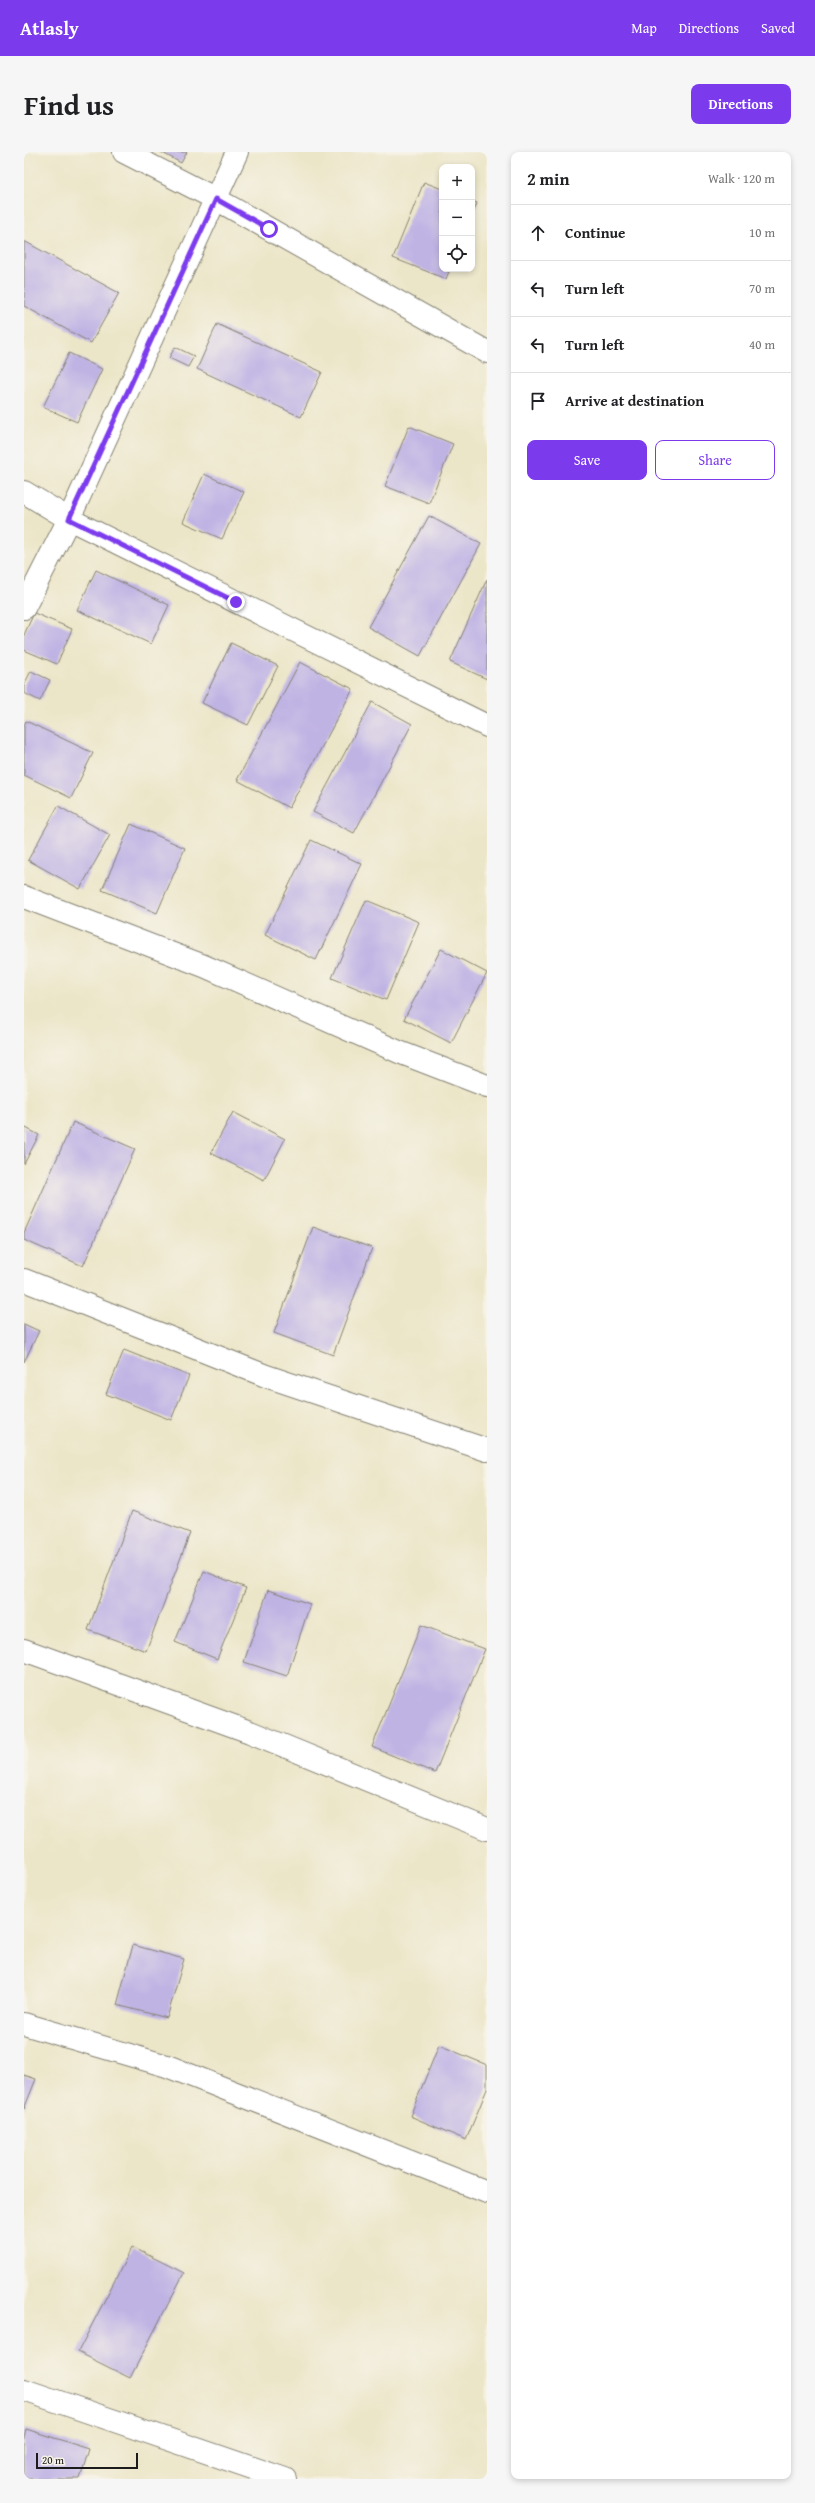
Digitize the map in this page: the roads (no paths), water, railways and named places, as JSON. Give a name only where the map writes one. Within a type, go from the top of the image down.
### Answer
[{"type":"street","points":[[124,152],[216,199],[487,352]]},
{"type":"street","points":[[24,608],[69,519],[237,152]]},
{"type":"street","points":[[24,492],[69,519],[487,726]]},
{"type":"street","points":[[24,897],[204,966],[399,1052],[487,1086]]},
{"type":"street","points":[[24,1280],[266,1376],[487,1450]]},
{"type":"street","points":[[24,1650],[250,1732],[487,1830]]},
{"type":"street","points":[[24,2024],[167,2066],[487,2192]]},
{"type":"street","points":[[24,2390],[285,2479]]}]
